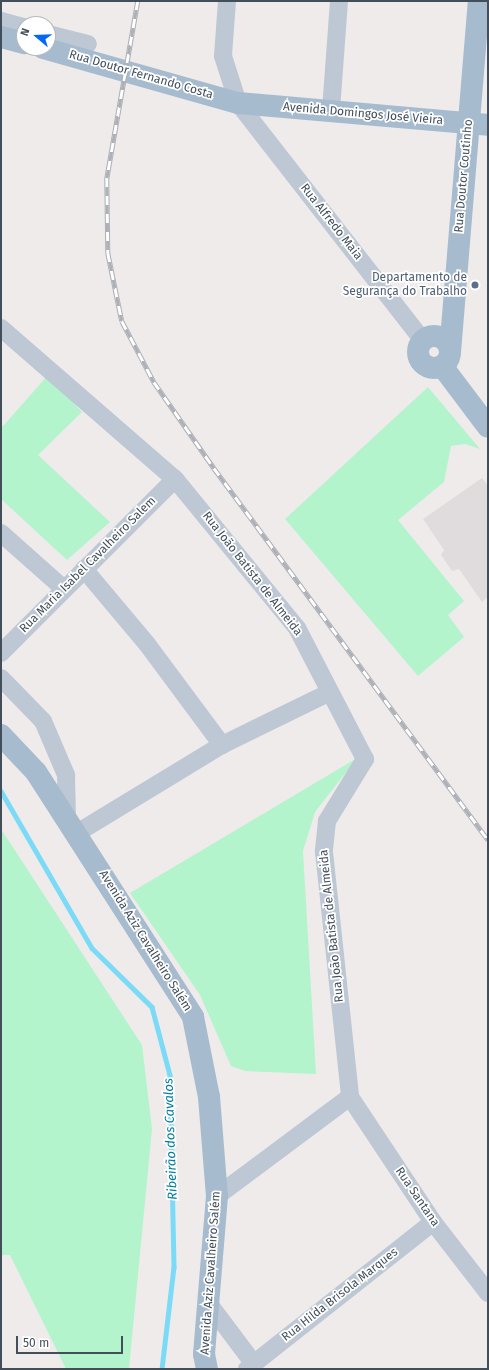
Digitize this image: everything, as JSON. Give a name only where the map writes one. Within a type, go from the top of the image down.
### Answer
[{"type":"main road","name":"Rua Doutor Coutinho","points":[[446,359],[478,124],[479,1]]},
{"type":"main road","points":[[1,37],[16,41]]},
{"type":"main road","name":"Rua Doutor Fernando Costa","points":[[56,52],[238,102]]},
{"type":"main road","name":"Avenida Domingos José Vieira","points":[[238,102],[478,124]]},
{"type":"main road","points":[[423,341],[418,354],[422,363],[434,368],[446,359],[488,426]]},
{"type":"main road","name":"Avenida Aziz Cavalheiro Salém","points":[[1,735],[36,772],[193,1017],[209,1097],[217,1196],[204,1354],[207,1369]]},
{"type":"street","name":"Rua Alfredo Maia","points":[[227,1],[223,56],[238,102],[423,341]]},
{"type":"street","points":[[331,110],[339,1]]},
{"type":"street","points":[[1,21],[16,25]]},
{"type":"street","points":[[56,36],[88,44]]},
{"type":"street","name":"Rua João Batista de Almeida","points":[[1,328],[175,479],[297,628],[365,759],[327,821],[324,852],[350,1097]]},
{"type":"street","name":"Rua Maria Isabel Cavalheiro Salem","points":[[1,653],[62,588],[84,569],[175,479]]},
{"type":"street","points":[[1,533],[62,588]]},
{"type":"street","points":[[84,569],[147,644],[222,745]]},
{"type":"street","points":[[1,678],[43,721],[66,775],[72,826],[222,745],[330,692]]},
{"type":"street","points":[[217,1196],[350,1097]]},
{"type":"street","name":"Rua Santana","points":[[350,1097],[433,1222],[488,1293]]},
{"type":"street","name":"Rua Hilda Brisola Marques","points":[[250,1366],[433,1222]]},
{"type":"street","points":[[209,1304],[250,1366]]},
{"type":"shaded area","points":[[482,478],[488,486],[488,597],[482,602],[459,569],[452,571],[441,555],[444,550],[423,519]]},
{"type":"green space","points":[[48,375],[82,412],[38,455],[110,522],[67,560],[1,499],[1,424],[3,426]]},
{"type":"green space","points":[[428,387],[480,449],[465,444],[451,446],[444,482],[398,520],[464,601],[448,615],[464,637],[418,676],[285,519]]},
{"type":"green space","points":[[357,758],[315,812],[303,851],[316,1074],[245,1071],[231,1066],[200,995],[130,893]]},
{"type":"green space","points":[[1,829],[142,1045],[152,1129],[129,1369],[66,1369],[10,1255],[1,1255]]},
{"type":"waterway","name":"Ribeirão dos Cavalos","points":[[1,791],[92,948],[152,1007],[170,1075],[174,1267],[162,1369]]},
{"type":"railway","points":[[138,1],[107,178],[108,253],[122,321],[154,382],[214,468],[488,840]]},
{"type":"place","name":"Departamento de Segurança do Trabalho","points":[[475,285]]}]
